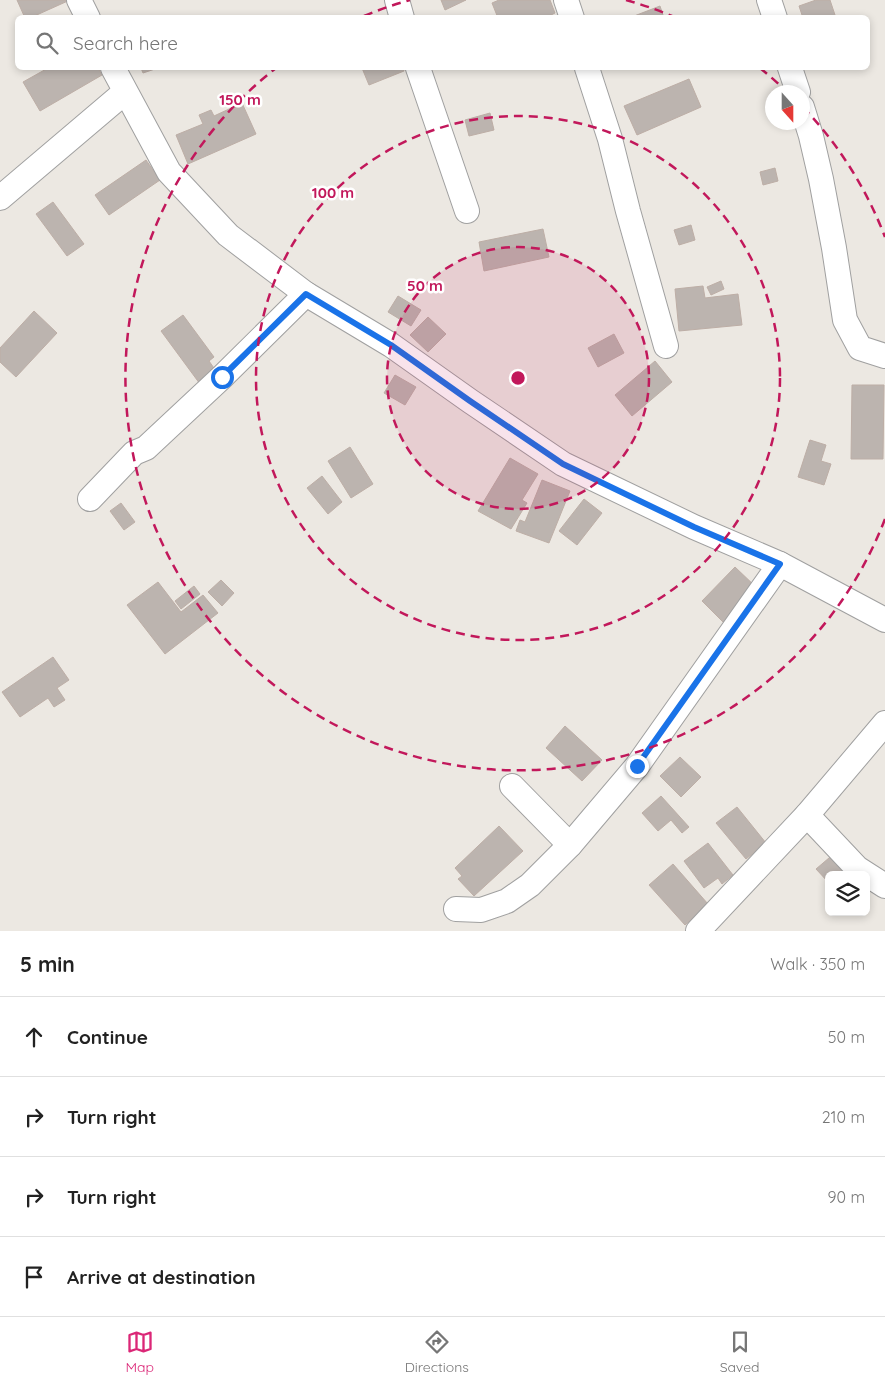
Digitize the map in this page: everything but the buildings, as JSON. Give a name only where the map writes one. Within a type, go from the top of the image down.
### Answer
[{"type":"street","points":[[79,0],[86,15]]},
{"type":"street","points":[[397,0],[401,15]]},
{"type":"street","points":[[566,0],[571,15]]},
{"type":"street","points":[[769,0],[774,15]]},
{"type":"street","points":[[114,70],[169,172],[228,235],[306,294],[391,345],[563,464],[694,527],[780,564],[885,620]]},
{"type":"street","points":[[418,70],[447,175]]},
{"type":"street","points":[[418,70],[467,211]]},
{"type":"street","points":[[588,70],[610,138],[628,211],[666,346]]},
{"type":"street","points":[[791,70],[796,85]]},
{"type":"street","points":[[0,198],[125,92]]},
{"type":"street","points":[[810,130],[834,248],[845,320],[860,348],[885,356]]},
{"type":"street","points":[[90,499],[134,452],[146,448],[222,377],[306,294]]},
{"type":"street","points":[[456,909],[480,910],[507,901],[530,885],[570,845],[637,766],[780,564]]},
{"type":"street","points":[[698,931],[807,815],[885,723]]},
{"type":"street","points":[[512,786],[570,845]]},
{"type":"street","points":[[807,815],[857,868],[885,886]]},
{"type":"route","points":[[222,377],[306,294],[391,345],[563,464],[694,527],[780,564],[637,766]]}]
